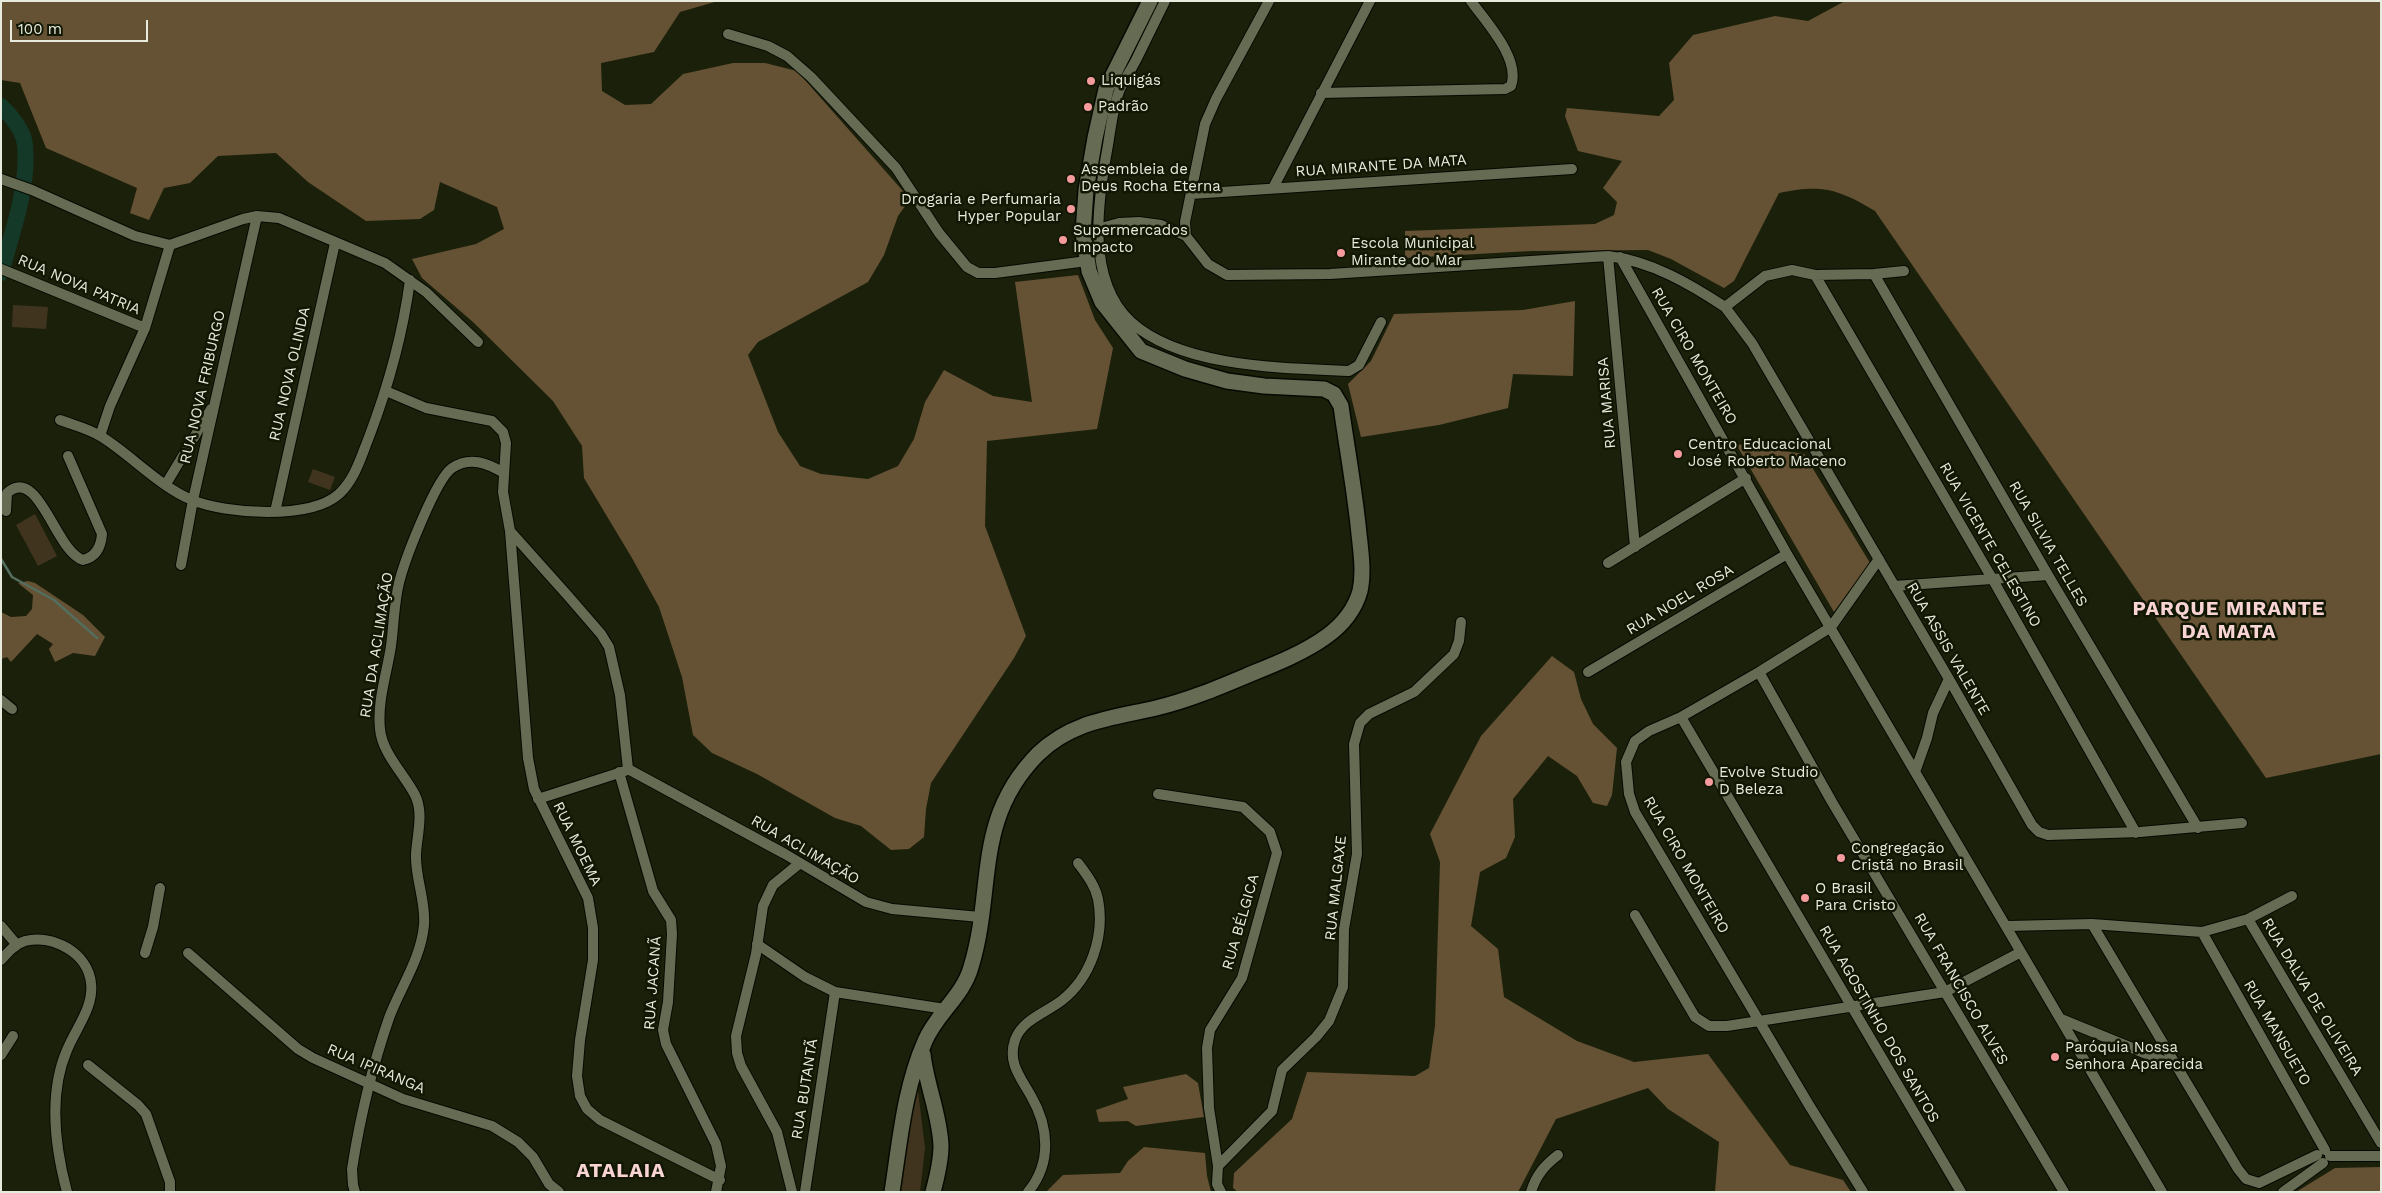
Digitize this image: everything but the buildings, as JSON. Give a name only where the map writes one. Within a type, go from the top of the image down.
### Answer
[{"type":"street","points":[[1150,1],[1106,89],[1086,190],[1090,231],[1114,300],[1131,322],[1156,338],[1190,353],[1262,368],[1349,371],[1358,365],[1381,322]]},
{"type":"street","points":[[892,1192],[905,1103],[922,1050],[938,1016],[964,985],[971,968],[979,935],[980,917],[995,821],[1005,798],[1036,757],[1046,747],[1070,730],[1083,724],[1177,703],[1289,658],[1328,636],[1352,612],[1360,590],[1362,560],[1358,519],[1341,406],[1334,394],[1324,388],[1264,386],[1227,381],[1185,369],[1141,351],[1102,302],[1087,261],[1090,231],[1120,90],[1165,1]]},
{"type":"street","points":[[1186,236],[1185,222],[1205,124],[1216,99],[1269,1]]},
{"type":"street","points":[[1273,188],[1370,1]]},
{"type":"street","points":[[1321,93],[1505,89],[1511,86],[1514,79],[1510,57],[1471,1]]},
{"type":"street","points":[[728,34],[768,46],[787,56],[812,77],[896,168],[939,232],[967,267],[978,273],[995,273],[1087,261]]},
{"type":"street","name":"RUA MIRANTE DA MATA","points":[[1191,194],[1572,169]]},
{"type":"street","points":[[1,179],[19,184],[135,236],[170,245],[243,219],[257,216],[280,218],[335,244],[385,263],[410,280],[478,342]]},
{"type":"street","name":"RUA NOVA FRIBURGO","points":[[181,565],[193,500],[257,216]]},
{"type":"street","points":[[1090,231],[1119,223],[1139,222],[1161,225],[1186,236],[1208,264],[1227,275],[1330,274],[1608,256],[1620,257],[1644,264],[1692,286],[1725,307],[1765,276],[1792,270],[1815,275],[1904,272]]},
{"type":"street","name":"RUA NOVA OLINDA","points":[[275,512],[304,375],[335,244]]},
{"type":"street","points":[[100,436],[110,406],[145,328],[170,245]]},
{"type":"street","name":"RUA MARISA","points":[[1608,256],[1635,547]]},
{"type":"street","name":"RUA CIRO MONTEIRO","points":[[1620,257],[1746,478],[1787,554],[2008,926],[2021,952],[2162,1192]]},
{"type":"street","name":"RUA NOVA PATRIA","points":[[5,270],[145,328]]},
{"type":"street","name":"RUA SILVIA TELLES","points":[[1874,274],[2048,575],[2198,828]]},
{"type":"street","name":"RUA VICENTE CELESTINO","points":[[1815,275],[1993,580],[2136,832]]},
{"type":"street","points":[[60,420],[100,436],[166,484],[193,500],[233,509],[275,512],[322,505],[341,492],[353,477],[386,391],[410,280]]},
{"type":"street","name":"RUA ASSIS VALENTE","points":[[1725,307],[1752,343],[1949,679],[2032,825],[2039,832],[2048,835],[2136,832],[2242,823]]},
{"type":"street","points":[[1185,369],[1190,353]]},
{"type":"street","name":"RUA MOEMA","points":[[386,391],[426,408],[492,421],[503,432],[506,443],[503,492],[510,531],[523,680],[526,744],[534,789],[588,898],[592,928],[593,960],[580,1040],[577,1076],[580,1096],[587,1109],[600,1120],[720,1180]]},
{"type":"street","points":[[166,484],[215,402]]},
{"type":"street","points":[[6,511],[7,493],[13,488],[21,486],[28,488],[68,550],[77,558],[89,558],[95,554],[100,546],[102,534],[68,456]]},
{"type":"street","name":"RUA DA ACLIMAÇÃO","points":[[355,1192],[352,1185],[352,1169],[369,1085],[390,1016],[418,954],[425,916],[416,856],[419,808],[416,796],[398,770],[380,732],[379,713],[391,648],[400,579],[434,491],[443,476],[459,464],[470,461],[488,463],[504,473]]},
{"type":"street","points":[[1608,563],[1746,478]]},
{"type":"street","points":[[510,531],[601,634],[609,647],[620,695],[624,771],[538,799]]},
{"type":"street","name":"RUA NOEL ROSA","points":[[1588,672],[1787,554]]},
{"type":"street","points":[[1831,627],[1879,559]]},
{"type":"street","points":[[1894,586],[2048,575]]},
{"type":"street","name":"RUA MALGAXE","points":[[1218,1166],[1272,1111],[1282,1070],[1316,1037],[1329,1021],[1343,988],[1344,929],[1358,854],[1354,744],[1360,723],[1369,714],[1414,692],[1454,654],[1459,641],[1461,622]]},
{"type":"street","name":"RUA CIRO MONTEIRO","points":[[1831,627],[1759,672],[1681,717],[1649,731],[1635,741],[1626,762],[1629,794],[1635,812],[1761,1021],[1809,1106],[1864,1192]]},
{"type":"street","name":"RUA FRANCISCO ALVES","points":[[1759,672],[1832,802],[2064,1192]]},
{"type":"street","points":[[1915,772],[1927,738],[1933,713],[1949,679]]},
{"type":"street","points":[[1,700],[12,709]]},
{"type":"street","name":"RUA AGOSTINHO DOS SANTOS","points":[[1681,717],[1960,1192]]},
{"type":"street","name":"RUA ACLIMAÇÃO","points":[[624,771],[800,863],[866,902],[892,909],[980,917]]},
{"type":"street","name":"RUA JACANÃ","points":[[624,771],[653,891],[671,920],[672,934],[668,993],[663,1030],[666,1044],[716,1144],[721,1166],[720,1180],[716,1192]]},
{"type":"street","name":"RUA BÉLGICA","points":[[1158,794],[1243,807],[1270,832],[1277,853],[1242,978],[1210,1030],[1207,1048],[1209,1108],[1218,1166]]},
{"type":"street","points":[[792,1192],[777,1132],[741,1066],[736,1053],[736,1036],[757,944],[763,906],[773,885],[800,863]]},
{"type":"street","points":[[1028,1192],[1042,1169],[1046,1152],[1044,1129],[1032,1098],[1016,1071],[1012,1051],[1020,1031],[1027,1023],[1068,995],[1089,967],[1097,942],[1100,921],[1098,898],[1092,883],[1078,863]]},
{"type":"street","points":[[145,953],[153,927],[160,888]]},
{"type":"street","points":[[2008,926],[2092,924],[2202,932],[2248,919],[2292,896]]},
{"type":"street","points":[[1635,915],[1696,1017],[1709,1026],[1761,1021],[1852,1008],[1946,992],[2021,952]]},
{"type":"street","name":"RUA DALVA DE OLIVEIRA","points":[[2248,919],[2381,1143]]},
{"type":"street","points":[[2092,924],[2176,1066],[2246,1179],[2259,1183],[2324,1156],[2381,1156]]},
{"type":"street","points":[[1,926],[9,933],[16,945]]},
{"type":"street","name":"RUA MANSUETO","points":[[2202,932],[2324,1156]]},
{"type":"street","points":[[1,960],[16,945],[26,941],[48,942],[73,950],[87,966],[91,983],[91,1001],[66,1050],[59,1078],[55,1117],[57,1156],[67,1192]]},
{"type":"street","points":[[757,944],[805,976],[835,992],[945,1009]]},
{"type":"street","name":"RUA IPIRANGA","points":[[188,953],[298,1049],[369,1085],[403,1099],[492,1126],[518,1142],[533,1157],[549,1184],[559,1192]]},
{"type":"street","name":"RUA BUTANTÃ","points":[[805,1192],[835,992]]},
{"type":"street","points":[[2061,1018],[2176,1066]]},
{"type":"street","points":[[1,1055],[13,1036]]},
{"type":"street","points":[[922,1050],[941,1145],[938,1174],[933,1192]]},
{"type":"street","points":[[88,1065],[138,1105],[146,1114],[170,1182],[170,1192]]},
{"type":"street","points":[[1531,1192],[1534,1179],[1558,1155]]},
{"type":"street","points":[[2283,1192],[2324,1156]]},
{"type":"street","points":[[1218,1166],[1217,1184],[1221,1192]]},
{"type":"shaded area","points":[[1,1],[718,1],[680,12],[654,52],[601,63],[602,91],[625,105],[651,104],[683,74],[733,63],[765,63],[797,71],[910,199],[898,216],[884,255],[868,282],[758,342],[748,355],[778,432],[800,466],[821,474],[868,479],[898,466],[914,439],[925,402],[944,370],[993,396],[1032,402],[1015,282],[1078,275],[1095,320],[1113,348],[1097,429],[987,441],[985,526],[1026,636],[1014,658],[931,783],[926,809],[924,837],[909,849],[891,850],[861,826],[835,818],[757,774],[712,753],[693,735],[682,677],[659,607],[584,478],[582,446],[553,401],[473,322],[422,278],[412,259],[476,244],[504,229],[497,207],[440,182],[434,210],[420,219],[366,221],[308,182],[276,153],[218,156],[190,183],[164,188],[149,220],[130,213],[137,188],[46,148],[20,83],[1,80]]},
{"type":"shaded area","points":[[1845,1],[2381,1],[2381,754],[2266,778],[1875,211],[1850,198],[1840,193],[1819,189],[1779,193],[1734,281],[1724,288],[1671,259],[1648,250],[1531,251],[1405,258],[1405,231],[1595,224],[1614,215],[1617,202],[1603,188],[1622,161],[1578,151],[1565,116],[1567,108],[1659,116],[1674,100],[1669,63],[1693,35],[1775,16],[1808,21]]},
{"type":"shaded area","points":[[1575,301],[1573,376],[1513,374],[1508,408],[1439,425],[1361,437],[1348,384],[1371,361],[1394,314],[1523,310]]},
{"type":"shaded area","points":[[13,305],[48,307],[46,329],[12,327]]},
{"type":"shaded area","points":[[1736,444],[1804,454],[1870,563],[1834,612]]},
{"type":"shaded area","points":[[313,469],[335,477],[330,490],[308,482]]},
{"type":"shaded area","points":[[35,514],[57,556],[38,566],[16,525]]},
{"type":"shaded area","points":[[28,581],[35,583],[83,615],[105,637],[95,656],[73,653],[55,662],[49,649],[53,644],[37,634],[11,662],[7,657],[1,659],[1,612],[11,617],[26,616],[32,609],[33,595],[18,583]]},
{"type":"shaded area","points":[[1552,656],[1574,672],[1581,699],[1593,724],[1617,748],[1612,795],[1607,806],[1593,803],[1577,776],[1548,756],[1513,799],[1515,837],[1506,858],[1480,872],[1471,926],[1498,949],[1504,997],[1577,1041],[1634,1062],[1708,1054],[1790,1165],[1843,1180],[1851,1192],[1715,1192],[1719,1142],[1668,1109],[1648,1088],[1556,1119],[1518,1192],[1238,1192],[1233,1188],[1234,1173],[1292,1119],[1307,1072],[1415,1076],[1429,1068],[1435,1026],[1440,862],[1430,834],[1481,736]]},
{"type":"shaded area","points":[[1186,1074],[1198,1083],[1204,1117],[1136,1126],[1128,1121],[1099,1122],[1096,1110],[1128,1099],[1123,1087]]},
{"type":"shaded area","points":[[912,1089],[918,1091],[925,1148],[920,1192],[898,1192]]},
{"type":"shaded area","points":[[1144,1147],[1205,1153],[1207,1176],[1211,1192],[1046,1192],[1063,1175],[1120,1173],[1128,1161]]},
{"type":"shaded area","points":[[2381,1167],[2381,1192],[2296,1192],[2335,1168]]},
{"type":"waterway","points":[[1,106],[20,129],[25,145],[26,161],[19,210],[1,273]]},
{"type":"waterway","points":[[1,559],[12,577],[54,600],[97,638]]},
{"type":"place","name":"Liquigás","points":[[1091,81]]},
{"type":"place","name":"Padrão","points":[[1088,107]]},
{"type":"place","name":"Assembleia de Deus Rocha Eterna","points":[[1071,179]]},
{"type":"place","name":"Drogaria e Perfumaria Hyper Popular","points":[[1071,209]]},
{"type":"place","name":"Supermercados Impacto","points":[[1063,240]]},
{"type":"place","name":"Escola Municipal Mirante do Mar","points":[[1341,253]]},
{"type":"place","name":"Centro Educacional José Roberto Maceno","points":[[1678,454]]},
{"type":"place","name":"Evolve Studio D Beleza","points":[[1709,782]]},
{"type":"place","name":"Congregação Cristã no Brasil","points":[[1841,858]]},
{"type":"place","name":"O Brasil Para Cristo","points":[[1805,898]]},
{"type":"place","name":"Paróquia Nossa Senhora Aparecida","points":[[2055,1057]]},
{"type":"district","name":"PARQUE MIRANTE DA MATA","points":[[2229,620]]},
{"type":"district","name":"ATALAIA","points":[[621,1171]]}]
